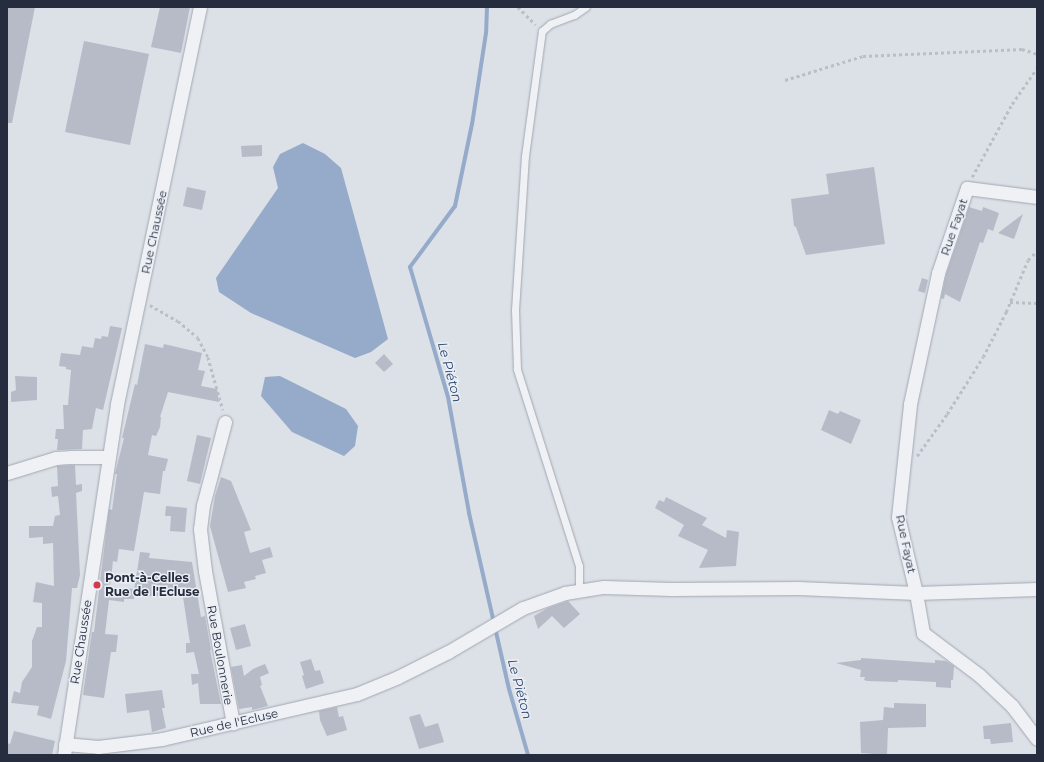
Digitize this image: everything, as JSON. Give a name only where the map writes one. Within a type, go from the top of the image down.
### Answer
[{"type":"street","name":"Rue Chaussée","points":[[64,749],[117,404],[200,7]]},
{"type":"street","name":"Rue Fayat","points":[[486,631],[502,619],[523,608],[550,597],[604,587],[672,589],[798,588],[916,592],[898,517],[903,454],[910,404],[937,280],[967,188],[1037,197]]},
{"type":"street","name":"Rue Boulonnerie","points":[[224,422],[203,505],[200,529],[205,571],[233,723]]},
{"type":"street","points":[[7,473],[56,458],[72,456],[108,457]]},
{"type":"street","points":[[1037,589],[916,592],[923,633],[979,675],[1012,706],[1037,739]]},
{"type":"street","name":"Rue de l'Ecluse","points":[[64,749],[127,745],[162,739],[357,694],[398,677],[486,631]]},
{"type":"lane","points":[[579,591],[579,566],[517,369],[516,310],[525,156],[542,31],[550,24],[574,15],[586,7]]},
{"type":"path","points":[[518,7],[542,31]]},
{"type":"path","points":[[785,80],[863,56],[1022,49],[1037,54]]},
{"type":"path","points":[[967,188],[1012,104],[1037,68]]},
{"type":"path","points":[[914,462],[947,414],[983,357],[1010,302],[1028,260],[1037,251]]},
{"type":"path","points":[[139,301],[156,308],[178,321],[198,338],[208,357],[215,377],[224,422]]},
{"type":"path","points":[[1010,302],[1037,303]]},
{"type":"water","points":[[303,143],[325,154],[341,168],[388,339],[371,352],[355,358],[251,313],[219,292],[216,278],[278,188],[273,167],[280,154]]},
{"type":"water","points":[[280,376],[346,409],[358,426],[355,446],[344,456],[292,432],[261,396],[265,377]]},
{"type":"building","points":[[7,7],[35,7],[12,123],[7,123]]},
{"type":"building","points":[[160,7],[190,7],[181,53],[151,47]]},
{"type":"building","points":[[84,41],[149,54],[130,145],[65,132]]},
{"type":"building","points":[[262,145],[262,156],[242,157],[241,146]]},
{"type":"building","points":[[874,167],[885,244],[806,255],[796,227],[794,226],[791,199],[829,194],[826,174]]},
{"type":"building","points":[[187,187],[206,191],[202,210],[183,206]]},
{"type":"building","points":[[969,207],[982,211],[983,207],[999,213],[993,231],[988,229],[983,243],[980,242],[960,302],[945,294],[944,299],[941,298],[946,275]]},
{"type":"building","points":[[1023,214],[1014,239],[998,233]]},
{"type":"building","points":[[922,278],[928,280],[925,293],[918,291]]},
{"type":"building","points":[[110,326],[122,328],[103,410],[96,408],[92,429],[83,430],[82,449],[57,450],[58,439],[55,439],[56,429],[64,429],[63,405],[68,405],[71,370],[66,369],[66,367],[59,366],[61,353],[80,355],[82,346],[93,348],[95,338],[101,339],[102,336],[108,337]]},
{"type":"building","points":[[145,344],[163,348],[164,344],[202,353],[198,370],[205,371],[201,386],[217,389],[219,402],[168,392],[160,417],[160,427],[156,436],[152,435],[148,455],[168,459],[165,471],[163,471],[160,494],[144,492],[134,551],[119,549],[117,562],[113,561],[110,587],[134,589],[134,591],[140,552],[150,553],[149,558],[192,562],[201,617],[205,616],[221,704],[200,704],[198,683],[192,685],[191,674],[199,674],[194,652],[186,653],[186,643],[190,643],[183,597],[145,596],[134,597],[134,599],[124,599],[124,602],[109,600],[105,634],[118,635],[116,652],[111,652],[104,698],[83,695],[92,632],[94,632],[109,509],[112,510],[117,474],[115,474],[135,384],[137,385]]},
{"type":"building","points":[[384,354],[393,364],[384,372],[375,363]]},
{"type":"building","points":[[15,376],[37,377],[37,400],[11,402],[11,392],[16,390]]},
{"type":"building","points":[[829,410],[838,414],[840,411],[861,420],[851,444],[821,430]]},
{"type":"building","points":[[197,435],[211,438],[200,484],[187,481]]},
{"type":"building","points":[[75,465],[76,485],[82,484],[82,491],[76,493],[80,575],[77,588],[72,588],[66,661],[51,719],[37,715],[39,706],[11,703],[14,691],[20,693],[22,682],[32,667],[32,641],[37,627],[42,627],[42,603],[33,602],[36,582],[54,586],[53,543],[43,544],[43,537],[29,538],[29,526],[53,526],[55,516],[60,515],[58,496],[52,497],[51,487],[58,486],[57,466]]},
{"type":"building","points":[[221,477],[231,481],[251,530],[244,532],[250,553],[270,547],[273,557],[262,560],[266,573],[255,576],[256,579],[244,582],[246,588],[228,592],[210,526],[215,496]]},
{"type":"building","points":[[666,497],[707,518],[702,525],[726,538],[727,530],[739,532],[736,566],[699,568],[708,550],[678,536],[684,525],[655,508],[659,500],[664,502]]},
{"type":"building","points":[[166,506],[187,508],[185,532],[170,531],[171,516],[165,516]]},
{"type":"building","points":[[568,601],[580,614],[564,628],[552,616],[538,629],[534,616],[548,608]]},
{"type":"building","points":[[245,624],[251,646],[236,650],[230,628]]},
{"type":"building","points":[[861,658],[935,663],[935,660],[946,661],[954,666],[951,688],[936,687],[936,682],[898,680],[898,682],[867,681],[864,680],[865,677],[860,677],[861,670],[836,663],[861,660]]},
{"type":"building","points":[[311,659],[315,671],[320,670],[324,683],[306,689],[300,662]]},
{"type":"building","points":[[265,664],[269,673],[260,677],[262,685],[260,686],[268,706],[252,710],[252,707],[239,709],[231,667],[242,665],[244,676],[253,669]]},
{"type":"building","points":[[162,690],[165,708],[162,708],[166,728],[152,732],[149,710],[127,713],[125,694]]},
{"type":"building","points":[[894,703],[926,704],[926,727],[888,728],[887,755],[861,753],[860,722],[883,720],[884,707],[894,708]]},
{"type":"building","points":[[337,707],[339,717],[343,716],[347,730],[327,736],[320,720],[319,711]]},
{"type":"building","points":[[420,714],[425,727],[438,723],[444,742],[419,749],[409,717]]},
{"type":"building","points":[[1011,723],[1013,742],[991,744],[990,739],[984,739],[983,726]]},
{"type":"building","points":[[14,731],[55,741],[52,755],[7,755],[7,743],[10,744]]},
{"type":"waterway","name":"Le Piéton","points":[[487,7],[486,33],[472,124],[455,206],[410,267],[448,397],[469,513],[509,689],[528,755]]},
{"type":"place","name":"Pont-à-Celles Rue de l'Ecluse","points":[[97,585]]}]
